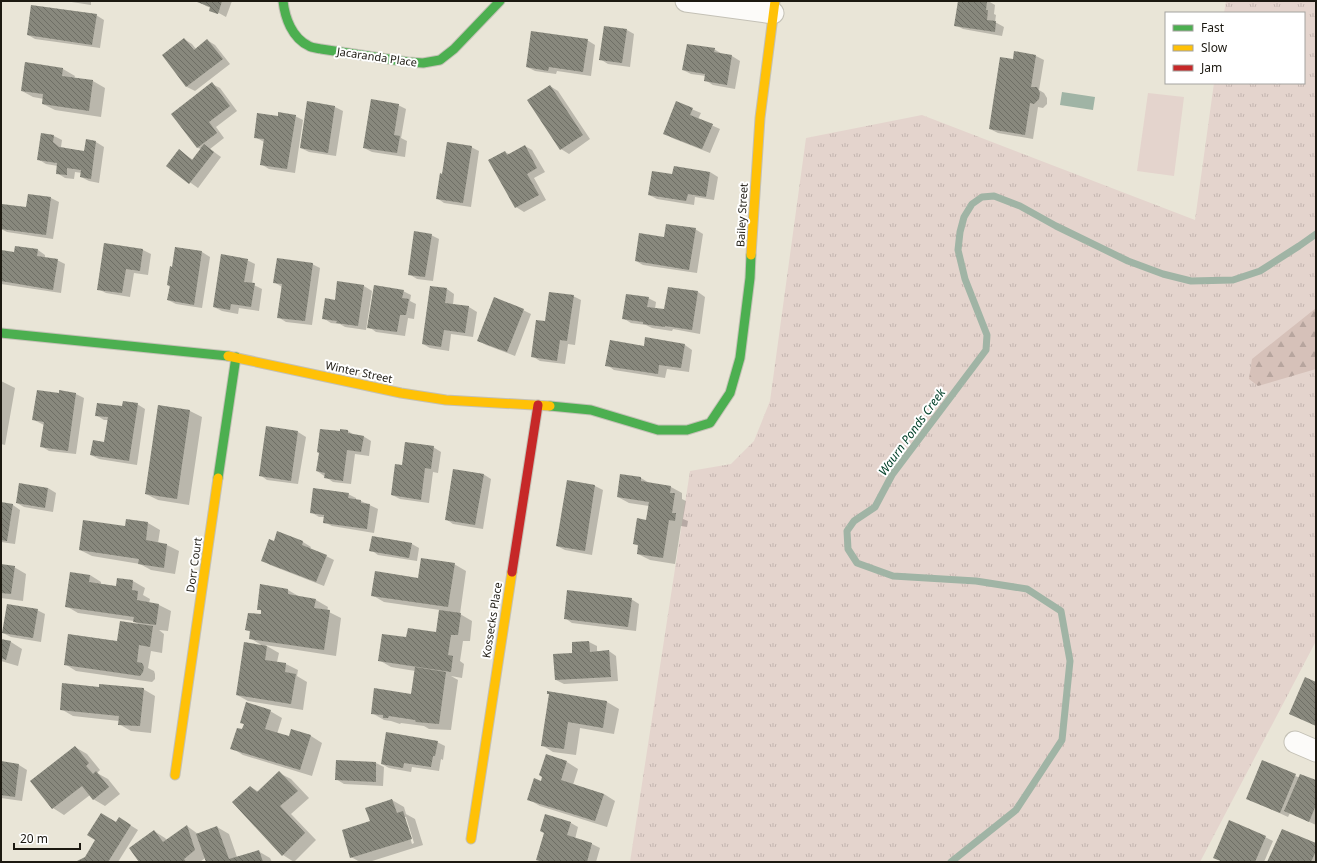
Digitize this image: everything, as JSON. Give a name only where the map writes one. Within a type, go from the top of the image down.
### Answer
[{"type":"street","name":"Jacaranda Place","points":[[283,1],[284,13],[294,34],[308,45],[321,50],[423,63],[440,60],[454,49],[500,1]]},
{"type":"street","points":[[686,1],[774,7]]},
{"type":"street","name":"Bailey Street","points":[[710,423],[730,394],[740,358],[750,278],[760,118],[774,7]]},
{"type":"street","name":"Winter Street","points":[[1,333],[236,357],[401,394],[446,400],[538,405],[591,410],[658,430],[687,430],[710,423]]},
{"type":"street","name":"Dorr Court","points":[[175,776],[236,357]]},
{"type":"street","name":"Kossecks Place","points":[[471,839],[538,405]]},
{"type":"street","points":[[1294,742],[1316,751]]},
{"type":"green space","points":[[1226,1],[1316,1],[1316,641],[1200,862],[630,862],[690,471],[731,464],[754,441],[770,401],[806,138],[922,115],[1195,220],[1214,84],[1305,84],[1305,12],[1224,12]]},
{"type":"green space","points":[[1148,93],[1184,97],[1174,176],[1137,171]]},
{"type":"green space","points":[[1316,308],[1316,369],[1258,386],[1249,379],[1252,359]]},
{"type":"shaded area","points":[[1062,92],[1095,97],[1093,110],[1060,105]]},
{"type":"building","points":[[197,1],[222,1],[218,14],[209,11],[210,7]]},
{"type":"building","points":[[958,1],[987,1],[987,20],[996,21],[995,32],[954,26]]},
{"type":"building","points":[[31,5],[97,14],[92,45],[27,35]]},
{"type":"building","points":[[604,26],[627,29],[622,63],[599,60]]},
{"type":"building","points":[[531,31],[588,39],[583,72],[549,67],[548,71],[526,67]]},
{"type":"building","points":[[184,38],[194,50],[207,39],[223,59],[186,87],[162,55]]},
{"type":"building","points":[[687,44],[715,48],[714,52],[732,55],[727,85],[704,81],[705,74],[682,70]]},
{"type":"building","points":[[1014,51],[1036,55],[1031,87],[1037,87],[1040,93],[1039,99],[1034,104],[1030,103],[1025,135],[989,129],[1000,57],[1013,59]]},
{"type":"building","points":[[25,62],[63,68],[62,76],[93,80],[89,111],[42,104],[43,94],[21,91]]},
{"type":"building","points":[[212,82],[230,106],[209,122],[217,133],[197,148],[171,114]]},
{"type":"building","points":[[550,85],[583,135],[560,150],[527,100]]},
{"type":"building","points":[[371,99],[399,104],[394,135],[400,136],[397,153],[363,148]]},
{"type":"building","points":[[307,101],[335,106],[328,153],[300,148]]},
{"type":"building","points":[[676,101],[693,108],[690,115],[713,124],[702,149],[663,134]]},
{"type":"building","points":[[278,112],[296,115],[287,169],[260,165],[264,139],[254,138],[257,113],[278,116]]},
{"type":"building","points":[[41,133],[54,135],[53,142],[59,147],[84,151],[86,139],[96,141],[91,179],[80,177],[81,170],[67,168],[67,175],[56,174],[57,163],[37,160]]},
{"type":"building","points":[[447,142],[472,146],[463,203],[436,199]]},
{"type":"building","points":[[204,144],[214,152],[189,184],[166,166],[179,149],[192,160]]},
{"type":"building","points":[[525,145],[537,168],[527,174],[539,195],[515,208],[488,160],[505,151],[507,155]]},
{"type":"building","points":[[674,166],[710,172],[706,197],[688,194],[686,201],[648,195],[652,171],[672,174]]},
{"type":"building","points":[[28,194],[51,197],[46,235],[1,229],[2,204],[26,207]]},
{"type":"building","points":[[666,224],[696,228],[689,270],[635,261],[639,233],[664,237]]},
{"type":"building","points":[[414,231],[432,234],[425,277],[408,275]]},
{"type":"building","points":[[104,243],[143,249],[140,271],[126,269],[122,293],[97,290]]},
{"type":"building","points":[[15,246],[38,249],[37,256],[58,259],[53,290],[1,281],[1,250],[14,252]]},
{"type":"building","points":[[175,247],[202,251],[194,305],[167,300],[170,286],[167,285]]},
{"type":"building","points":[[221,254],[248,259],[244,282],[255,283],[251,307],[231,304],[230,310],[213,307]]},
{"type":"building","points":[[277,258],[313,263],[305,321],[277,318],[282,284],[273,283]]},
{"type":"building","points":[[337,281],[364,285],[358,326],[336,323],[337,321],[322,319],[325,298],[335,300]]},
{"type":"building","points":[[374,285],[404,290],[402,298],[409,299],[406,315],[400,315],[397,332],[367,328]]},
{"type":"building","points":[[430,286],[447,288],[445,303],[469,306],[465,333],[444,330],[441,347],[422,344]]},
{"type":"building","points":[[668,287],[698,291],[692,330],[643,324],[643,322],[622,319],[626,294],[649,297],[647,307],[664,309]]},
{"type":"building","points":[[549,292],[574,295],[567,341],[560,340],[557,361],[531,357],[536,320],[545,321]]},
{"type":"building","points":[[494,297],[524,309],[507,352],[477,341]]},
{"type":"building","points":[[645,337],[685,344],[681,368],[659,365],[658,374],[605,366],[610,340],[644,346]]},
{"type":"building","points":[[37,390],[59,393],[59,390],[76,393],[68,451],[40,447],[44,422],[32,420]]},
{"type":"building","points":[[123,401],[138,403],[129,461],[90,455],[93,440],[104,442],[108,417],[95,416],[97,403],[122,406]]},
{"type":"building","points":[[158,405],[190,410],[177,499],[145,494]]},
{"type":"building","points":[[266,426],[298,431],[291,481],[259,476]]},
{"type":"building","points":[[320,429],[340,431],[340,429],[348,430],[348,433],[364,436],[361,452],[347,450],[343,481],[324,478],[325,473],[316,471],[319,453],[317,452]]},
{"type":"building","points":[[405,442],[434,446],[431,469],[425,468],[421,500],[391,495],[395,464],[402,465]]},
{"type":"building","points":[[453,469],[484,474],[475,525],[445,520]]},
{"type":"building","points":[[620,474],[641,477],[641,481],[671,486],[670,493],[675,493],[672,513],[676,513],[675,521],[669,520],[663,558],[637,554],[638,545],[633,544],[637,518],[646,520],[649,502],[617,497]]},
{"type":"building","points":[[567,480],[595,485],[585,551],[556,546]]},
{"type":"building","points":[[19,483],[48,488],[45,508],[16,503]]},
{"type":"building","points":[[313,488],[349,493],[348,498],[361,500],[361,503],[370,504],[367,529],[323,523],[324,515],[310,513]]},
{"type":"building","points":[[1,502],[13,504],[7,541],[1,540]]},
{"type":"building","points":[[126,519],[148,522],[146,540],[167,544],[164,568],[138,564],[139,559],[79,550],[83,520],[125,526]]},
{"type":"building","points":[[277,531],[303,541],[302,545],[327,555],[316,582],[261,561],[269,539],[274,541]]},
{"type":"building","points":[[372,536],[412,543],[409,558],[369,551]]},
{"type":"building","points":[[421,558],[455,563],[448,607],[371,596],[375,571],[418,578]]},
{"type":"building","points":[[1,564],[15,566],[11,594],[1,593]]},
{"type":"building","points":[[70,572],[90,575],[89,582],[116,586],[117,578],[133,580],[132,590],[138,591],[137,600],[159,604],[156,625],[133,622],[134,617],[65,607]]},
{"type":"building","points":[[260,584],[288,589],[288,594],[316,599],[314,608],[330,610],[324,650],[249,639],[250,631],[245,630],[248,613],[261,614],[261,610],[257,610]]},
{"type":"building","points":[[567,590],[632,598],[628,627],[564,619]]},
{"type":"building","points":[[7,604],[38,609],[33,638],[2,633]]},
{"type":"building","points":[[439,610],[461,613],[458,635],[451,635],[448,655],[453,656],[451,672],[378,661],[382,634],[406,637],[408,628],[436,632]]},
{"type":"building","points":[[120,621],[153,626],[150,647],[139,645],[137,662],[142,663],[144,667],[140,676],[64,665],[68,634],[117,641]]},
{"type":"building","points":[[1,639],[11,641],[6,660],[1,658]]},
{"type":"building","points":[[589,641],[590,652],[609,650],[611,677],[555,680],[553,654],[572,653],[572,642]]},
{"type":"building","points":[[244,642],[267,646],[265,660],[286,663],[285,672],[296,674],[291,704],[236,695]]},
{"type":"building","points":[[415,667],[446,672],[439,724],[416,722],[415,720],[389,716],[388,718],[383,718],[383,715],[371,714],[374,688],[411,694]]},
{"type":"building","points":[[1305,677],[1316,682],[1316,726],[1289,714]]},
{"type":"building","points":[[62,683],[99,687],[99,684],[144,688],[140,726],[118,725],[119,716],[60,710]]},
{"type":"building","points":[[547,691],[607,701],[603,728],[568,722],[564,749],[541,746],[549,694],[547,694]]},
{"type":"building","points":[[246,702],[271,710],[265,729],[289,736],[291,729],[311,735],[300,770],[230,749],[237,728],[242,729],[244,724],[240,723]]},
{"type":"building","points":[[386,732],[438,741],[431,767],[404,763],[403,768],[381,764]]},
{"type":"building","points":[[75,746],[89,763],[86,766],[93,774],[96,771],[109,787],[93,800],[82,786],[52,809],[30,781]]},
{"type":"building","points":[[546,754],[567,761],[561,780],[604,794],[595,821],[527,800],[534,778],[541,781],[542,777],[539,775]]},
{"type":"building","points":[[336,760],[376,762],[376,782],[335,780]]},
{"type":"building","points":[[1262,760],[1296,774],[1280,813],[1246,799]]},
{"type":"building","points":[[1,761],[19,764],[15,797],[1,795]]},
{"type":"building","points":[[279,771],[298,791],[280,806],[305,833],[282,856],[232,802],[250,786],[257,792]]},
{"type":"building","points":[[1300,774],[1316,780],[1316,805],[1309,822],[1284,811]]},
{"type":"building","points":[[392,799],[397,813],[403,811],[412,839],[350,858],[342,830],[370,821],[365,808]]},
{"type":"building","points":[[101,813],[116,822],[119,817],[131,825],[108,862],[75,862],[85,857],[95,840],[87,835]]},
{"type":"building","points":[[545,814],[571,822],[567,835],[592,843],[587,862],[543,862],[536,860],[544,833],[540,831]]},
{"type":"building","points":[[1229,820],[1266,836],[1255,862],[1223,862],[1213,858]]},
{"type":"building","points":[[187,825],[195,850],[184,859],[186,862],[139,862],[129,848],[154,830],[163,842]]},
{"type":"building","points":[[217,826],[229,859],[259,850],[263,862],[206,862],[196,834]]},
{"type":"building","points":[[1282,829],[1316,843],[1316,851],[1311,862],[1267,862]]},
{"type":"waterway","name":"Waurn Ponds Creek","points":[[951,862],[1016,810],[1062,740],[1070,661],[1061,611],[1027,589],[976,581],[893,576],[857,563],[848,549],[847,531],[854,521],[875,507],[892,475],[986,350],[987,335],[965,279],[958,250],[960,232],[964,217],[972,204],[982,197],[994,196],[1020,206],[1056,226],[1128,261],[1163,274],[1191,281],[1233,280],[1260,271],[1316,234]]},
{"type":"traffic: fast","points":[[283,1],[290,27],[298,38],[310,47],[423,63],[440,60],[454,49],[500,1]]},
{"type":"traffic: fast","points":[[550,406],[591,410],[658,430],[687,430],[710,423],[730,393],[740,358],[750,278],[751,255]]},
{"type":"traffic: fast","points":[[1,333],[228,356]]},
{"type":"traffic: fast","points":[[218,478],[236,357]]},
{"type":"traffic: slow","points":[[751,255],[760,118],[775,1]]},
{"type":"traffic: slow","points":[[228,356],[401,393],[446,400],[550,406]]},
{"type":"traffic: slow","points":[[175,775],[218,478]]},
{"type":"traffic: slow","points":[[471,839],[512,572]]},
{"type":"traffic: jam","points":[[512,572],[538,405]]}]
